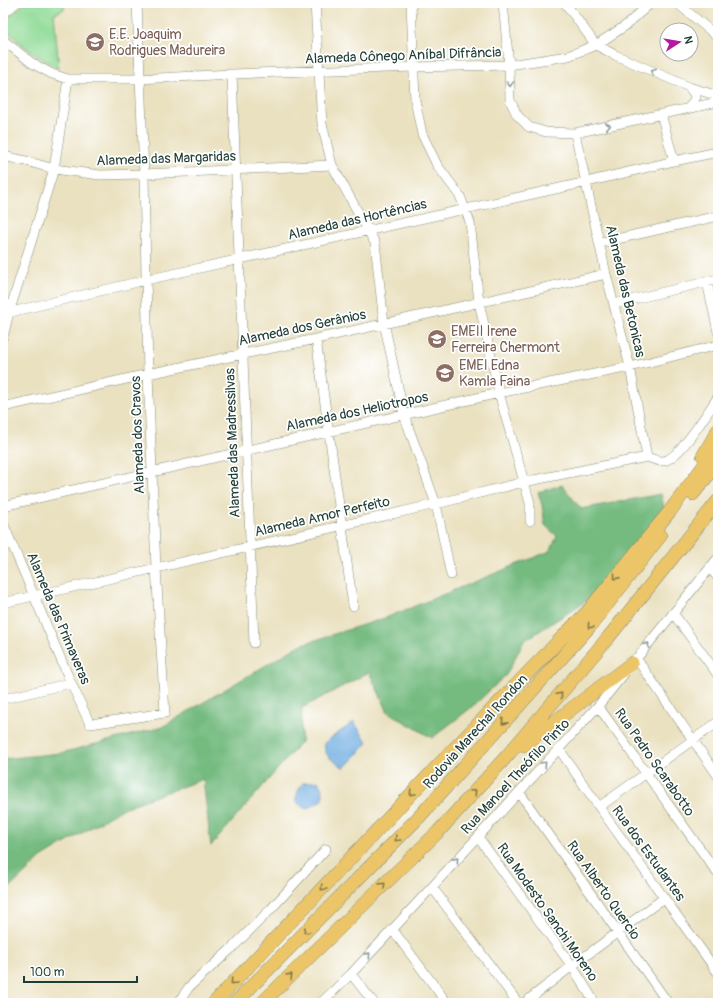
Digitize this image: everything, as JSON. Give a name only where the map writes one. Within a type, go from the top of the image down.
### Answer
[{"type":"highway","points":[[670,511],[718,430]]},
{"type":"highway","points":[[214,1003],[449,754],[588,611],[670,511],[718,447]]},
{"type":"highway","name":"Rodovia Marechal Rondon","points":[[235,1003],[420,816],[560,660],[591,625],[718,463]]},
{"type":"highway","points":[[262,1003],[438,832],[506,757],[608,638],[718,501]]},
{"type":"highway","points":[[506,757],[556,722],[634,660]]},
{"type":"street","points":[[3,14],[16,3]]},
{"type":"street","name":"Alameda dos Cravos","points":[[90,724],[165,713],[156,568],[148,374],[144,174],[137,3]]},
{"type":"street","points":[[315,3],[322,124],[332,165],[374,243],[384,323],[404,415],[436,504],[451,575]]},
{"type":"street","points":[[410,3],[415,100],[422,134],[437,164],[460,196],[470,222],[479,302],[499,393],[530,503],[530,521]]},
{"type":"street","points":[[503,3],[509,65],[510,100],[517,115],[529,127],[546,132],[575,133],[718,102]]},
{"type":"street","points":[[565,3],[596,45],[615,56],[689,87],[718,96]]},
{"type":"street","name":"Alameda Cônego Aníbal Difrância","points":[[3,40],[32,63],[52,74],[68,79],[139,79],[413,67],[509,65],[568,56],[596,45],[625,26],[651,3]]},
{"type":"street","points":[[677,3],[718,37]]},
{"type":"street","name":"Alameda das Madressilvas","points":[[232,74],[237,170],[254,642]]},
{"type":"street","points":[[3,337],[6,313],[54,169],[68,79]]},
{"type":"street","points":[[688,109],[696,97],[689,87]]},
{"type":"street","points":[[661,114],[674,161]]},
{"type":"street","name":"Alameda das Betonicas","points":[[575,133],[606,274],[630,367],[647,457]]},
{"type":"street","name":"Alameda das Hortências","points":[[6,313],[146,280],[718,152]]},
{"type":"street","name":"Alameda das Margaridas","points":[[3,156],[54,169],[100,175],[332,165]]},
{"type":"street","points":[[599,242],[718,216]]},
{"type":"street","name":"Alameda dos Gerânios","points":[[3,407],[606,274]]},
{"type":"street","points":[[614,304],[718,279]]},
{"type":"street","points":[[707,282],[718,332]]},
{"type":"street","points":[[316,339],[353,606]]},
{"type":"street","name":"Alameda dos Heliotropos","points":[[3,506],[328,431],[499,393],[630,367],[718,346]]},
{"type":"street","name":"Alameda Amor Perfeito","points":[[3,603],[342,526],[524,482],[647,457],[662,461],[671,458],[680,451],[718,397]]},
{"type":"street","name":"Alameda das Primaveras","points":[[3,523],[90,724]]},
{"type":"street","name":"Rua Manoel Theófilo Pinto","points":[[321,1003],[351,974],[598,706],[718,558]]},
{"type":"street","points":[[710,567],[718,578]]},
{"type":"street","points":[[673,613],[718,675]]},
{"type":"street","points":[[634,660],[718,776]]},
{"type":"street","points":[[3,699],[71,683]]},
{"type":"street","name":"Rua Pedro Scarabotto","points":[[598,706],[718,874]]},
{"type":"street","points":[[599,807],[718,722]]},
{"type":"street","name":"Rua dos Estudantes","points":[[559,749],[718,973]]},
{"type":"street","name":"Rua Alberto Quercio","points":[[519,792],[617,933],[668,1003]]},
{"type":"street","name":"Rua Modesto Sanchi Moreno","points":[[478,837],[572,966],[595,1003]]},
{"type":"street","points":[[178,1003],[189,987],[231,949],[271,909],[326,849]]},
{"type":"street","points":[[432,887],[518,1003]]},
{"type":"street","points":[[524,1003],[664,898]]},
{"type":"street","points":[[392,929],[447,1003]]},
{"type":"street","points":[[351,974],[374,1003]]},
{"type":"green space","points":[[25,3],[65,3],[64,9],[54,14],[59,69],[29,50],[3,26],[6,20]]},
{"type":"green space","points":[[562,485],[581,509],[661,494],[665,512],[586,601],[524,641],[506,675],[472,707],[432,738],[388,712],[369,672],[302,708],[301,742],[211,846],[203,779],[123,808],[41,858],[3,894],[3,759],[61,753],[162,727],[300,645],[388,617],[550,551],[557,536],[545,525],[542,505],[538,492]]},
{"type":"water","points":[[354,722],[368,743],[344,768],[328,756],[324,743]]},
{"type":"water","points":[[318,781],[323,791],[323,800],[306,809],[295,801],[298,791],[303,783]]},
{"type":"place","name":"E.E. Joaquim Rodrigues Madureira","points":[[95,42]]},
{"type":"place","name":"EMEII Irene Ferreira Chermont","points":[[437,339]]},
{"type":"place","name":"EMEI Edna Kamla Faina","points":[[445,373]]}]
